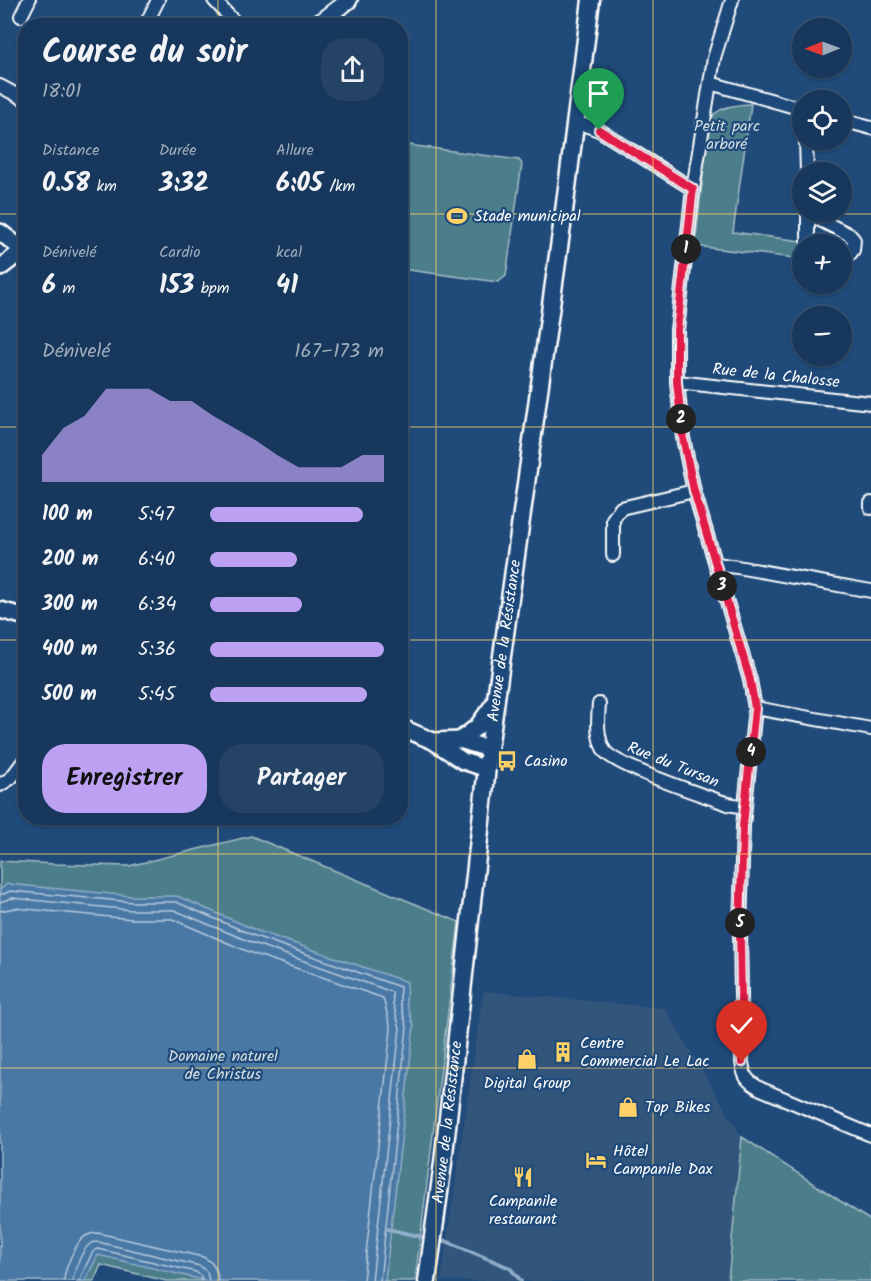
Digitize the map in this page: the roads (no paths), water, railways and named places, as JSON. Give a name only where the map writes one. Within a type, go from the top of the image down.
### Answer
[{"type":"main road","name":"Avenue de la Résistance","points":[[427,1281],[489,749],[591,0]]},
{"type":"street","points":[[21,16],[29,0]]},
{"type":"street","points":[[149,18],[158,0]]},
{"type":"street","points":[[214,0],[231,18]]},
{"type":"street","points":[[325,18],[349,0]]},
{"type":"street","points":[[732,0],[714,58],[693,189],[677,330],[677,382],[683,438],[694,491],[750,680],[755,708],[744,807],[740,930],[743,1074],[749,1082],[761,1089],[871,1135]]},
{"type":"street","points":[[710,83],[792,106]]},
{"type":"street","points":[[0,86],[18,96]]},
{"type":"street","points":[[852,123],[871,128]]},
{"type":"street","points":[[575,124],[599,130],[693,189]]},
{"type":"street","points":[[825,222],[848,234]]},
{"type":"street","points":[[0,232],[18,245]]},
{"type":"street","points":[[0,268],[18,254]]},
{"type":"street","name":"Rue de la Chalosse","points":[[677,382],[871,403]]},
{"type":"street","points":[[613,555],[613,519],[621,508],[694,491]]},
{"type":"street","points":[[871,503],[871,508]]},
{"type":"street","points":[[716,564],[871,591]]},
{"type":"street","points":[[0,609],[18,615]]},
{"type":"street","points":[[460,740],[477,727],[496,701]]},
{"type":"street","name":"Rue du Tursan","points":[[599,704],[598,733],[604,752],[629,767],[728,804],[744,807]]},
{"type":"street","points":[[755,708],[871,729]]},
{"type":"street","points":[[408,730],[433,741],[463,762],[487,769]]},
{"type":"street","points":[[433,741],[460,740],[489,749]]},
{"type":"street","points":[[0,785],[11,778],[18,769]]},
{"type":"water","name":"Domaine naturel de Christus","points":[[7,884],[133,896],[177,896],[258,931],[407,982],[406,1002],[414,1026],[385,1281],[207,1281],[98,1255],[85,1281],[0,1281],[0,890]]},
{"type":"waterway","points":[[387,1229],[427,1238]]},
{"type":"waterway","points":[[437,1240],[446,1241],[510,1268],[521,1281]]},
{"type":"place","name":"Stade municipal","points":[[457,216]]},
{"type":"place","name":"Casino","points":[[507,761]]},
{"type":"place","name":"Centre Commercial Le Lac","points":[[563,1052]]},
{"type":"place","name":"Digital Group","points":[[527,1059]]},
{"type":"place","name":"Top Bikes","points":[[628,1107]]},
{"type":"place","name":"Hôtel Campanile Dax","points":[[596,1160]]},
{"type":"place","name":"Campanile restaurant","points":[[523,1177]]},
{"type":"park label","name":"Petit parc arboré","points":[[727,135]]}]
